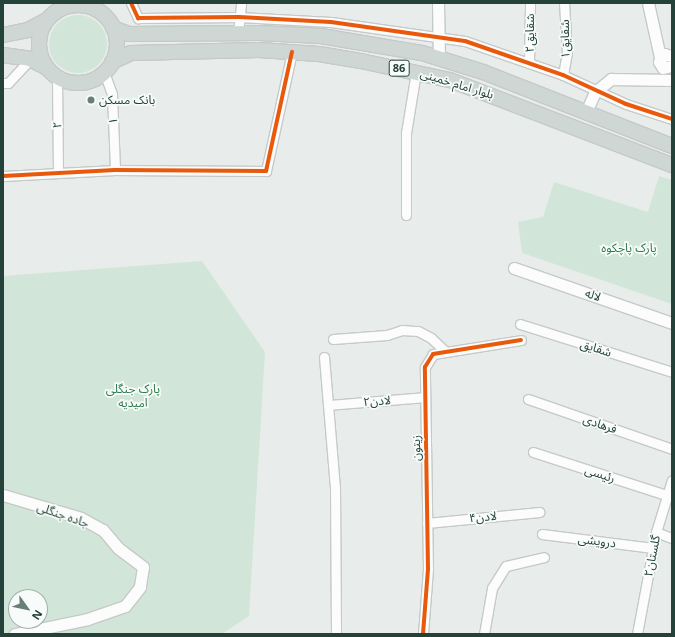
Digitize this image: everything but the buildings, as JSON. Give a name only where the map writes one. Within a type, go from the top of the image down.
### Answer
[{"type":"main road","points":[[108,67],[116,45],[111,23],[110,3]]},
{"type":"main road","name":"86","points":[[7,34],[28,30],[47,20],[67,5],[88,6],[111,23]]},
{"type":"main road","name":"86","points":[[47,20],[40,31],[38,44],[40,57],[52,72]]},
{"type":"main road","name":"بلوار امام خمینی","points":[[111,23],[129,34],[238,33],[321,36],[439,58],[483,72],[672,146]]},
{"type":"main road","points":[[7,34],[16,45],[7,56]]},
{"type":"main road","points":[[154,34],[149,43],[154,52]]},
{"type":"main road","name":"بلوار امام خمینی","points":[[108,67],[131,53],[259,50],[319,54],[416,72],[477,89],[672,165]]},
{"type":"main road","name":"86","points":[[7,56],[30,59],[68,82],[81,83],[108,67]]},
{"type":"main road","points":[[579,128],[586,112]]},
{"type":"street","points":[[131,3],[138,18],[239,17],[331,22],[465,41],[563,75],[595,92],[672,119]]},
{"type":"street","points":[[238,33],[240,3]]},
{"type":"street","points":[[438,3],[439,58]]},
{"type":"street","name":"شقایق۲","points":[[529,63],[530,3]]},
{"type":"street","name":"شقایق۱","points":[[563,75],[567,53],[564,3]]},
{"type":"street","points":[[645,79],[669,61],[648,3]]},
{"type":"street","points":[[3,176],[115,170],[266,171],[292,52]]},
{"type":"street","points":[[3,83],[8,82],[30,59]]},
{"type":"street","name":"۱","points":[[108,67],[112,94],[115,170]]},
{"type":"street","name":"۲","points":[[52,72],[58,173]]},
{"type":"street","points":[[406,215],[406,133],[416,72]]},
{"type":"street","points":[[586,112],[595,92],[611,79],[672,80]]},
{"type":"street","name":"لاله","points":[[514,268],[672,322]]},
{"type":"street","name":"شقایق","points":[[520,324],[672,372]]},
{"type":"street","points":[[333,339],[387,335],[402,330],[418,331],[431,338],[445,351]]},
{"type":"street","name":"زیتون","points":[[423,634],[428,569],[425,367],[433,354],[521,340]]},
{"type":"street","points":[[324,357],[335,487],[336,634]]},
{"type":"street","name":"لادن۲","points":[[328,405],[425,397]]},
{"type":"street","name":"فرهادی","points":[[528,399],[672,449]]},
{"type":"street","name":"رئیسی","points":[[533,452],[670,497]]},
{"type":"street","name":"گلستان۲","points":[[637,634],[656,532],[670,497],[672,480]]},
{"type":"street","name":"جاده جنگلی","points":[[3,495],[81,518],[103,530],[118,548],[143,568],[140,587],[125,606],[88,619],[15,634]]},
{"type":"street","name":"لادن۴","points":[[427,522],[540,512]]},
{"type":"street","points":[[656,532],[672,538]]},
{"type":"street","name":"درویشی","points":[[542,534],[653,548]]},
{"type":"street","points":[[484,634],[492,588],[506,566],[544,557]]},
{"type":"green space","points":[[78,15],[89,17],[102,28],[105,33],[107,44],[105,55],[94,68],[89,71],[78,73],[67,71],[54,60],[51,55],[49,44],[51,33],[62,20],[67,17]]},
{"type":"green space","name":"پارک پاچکوه","points":[[659,176],[672,180],[672,304],[522,253],[518,222],[543,217],[554,182],[648,212]]},
{"type":"green space","name":"پارک جنگلی امیدیه","points":[[202,261],[265,352],[249,616],[222,634],[3,634],[3,276]]},
{"type":"cycle path","points":[[131,3],[138,18],[239,17],[331,22],[465,41],[563,75],[626,104],[672,119]]},
{"type":"cycle path","points":[[3,176],[115,170],[266,171],[292,52]]},
{"type":"cycle path","points":[[423,634],[428,569],[425,367],[433,354],[521,340]]},
{"type":"place","name":"بانک مسکن","points":[[91,100]]}]
